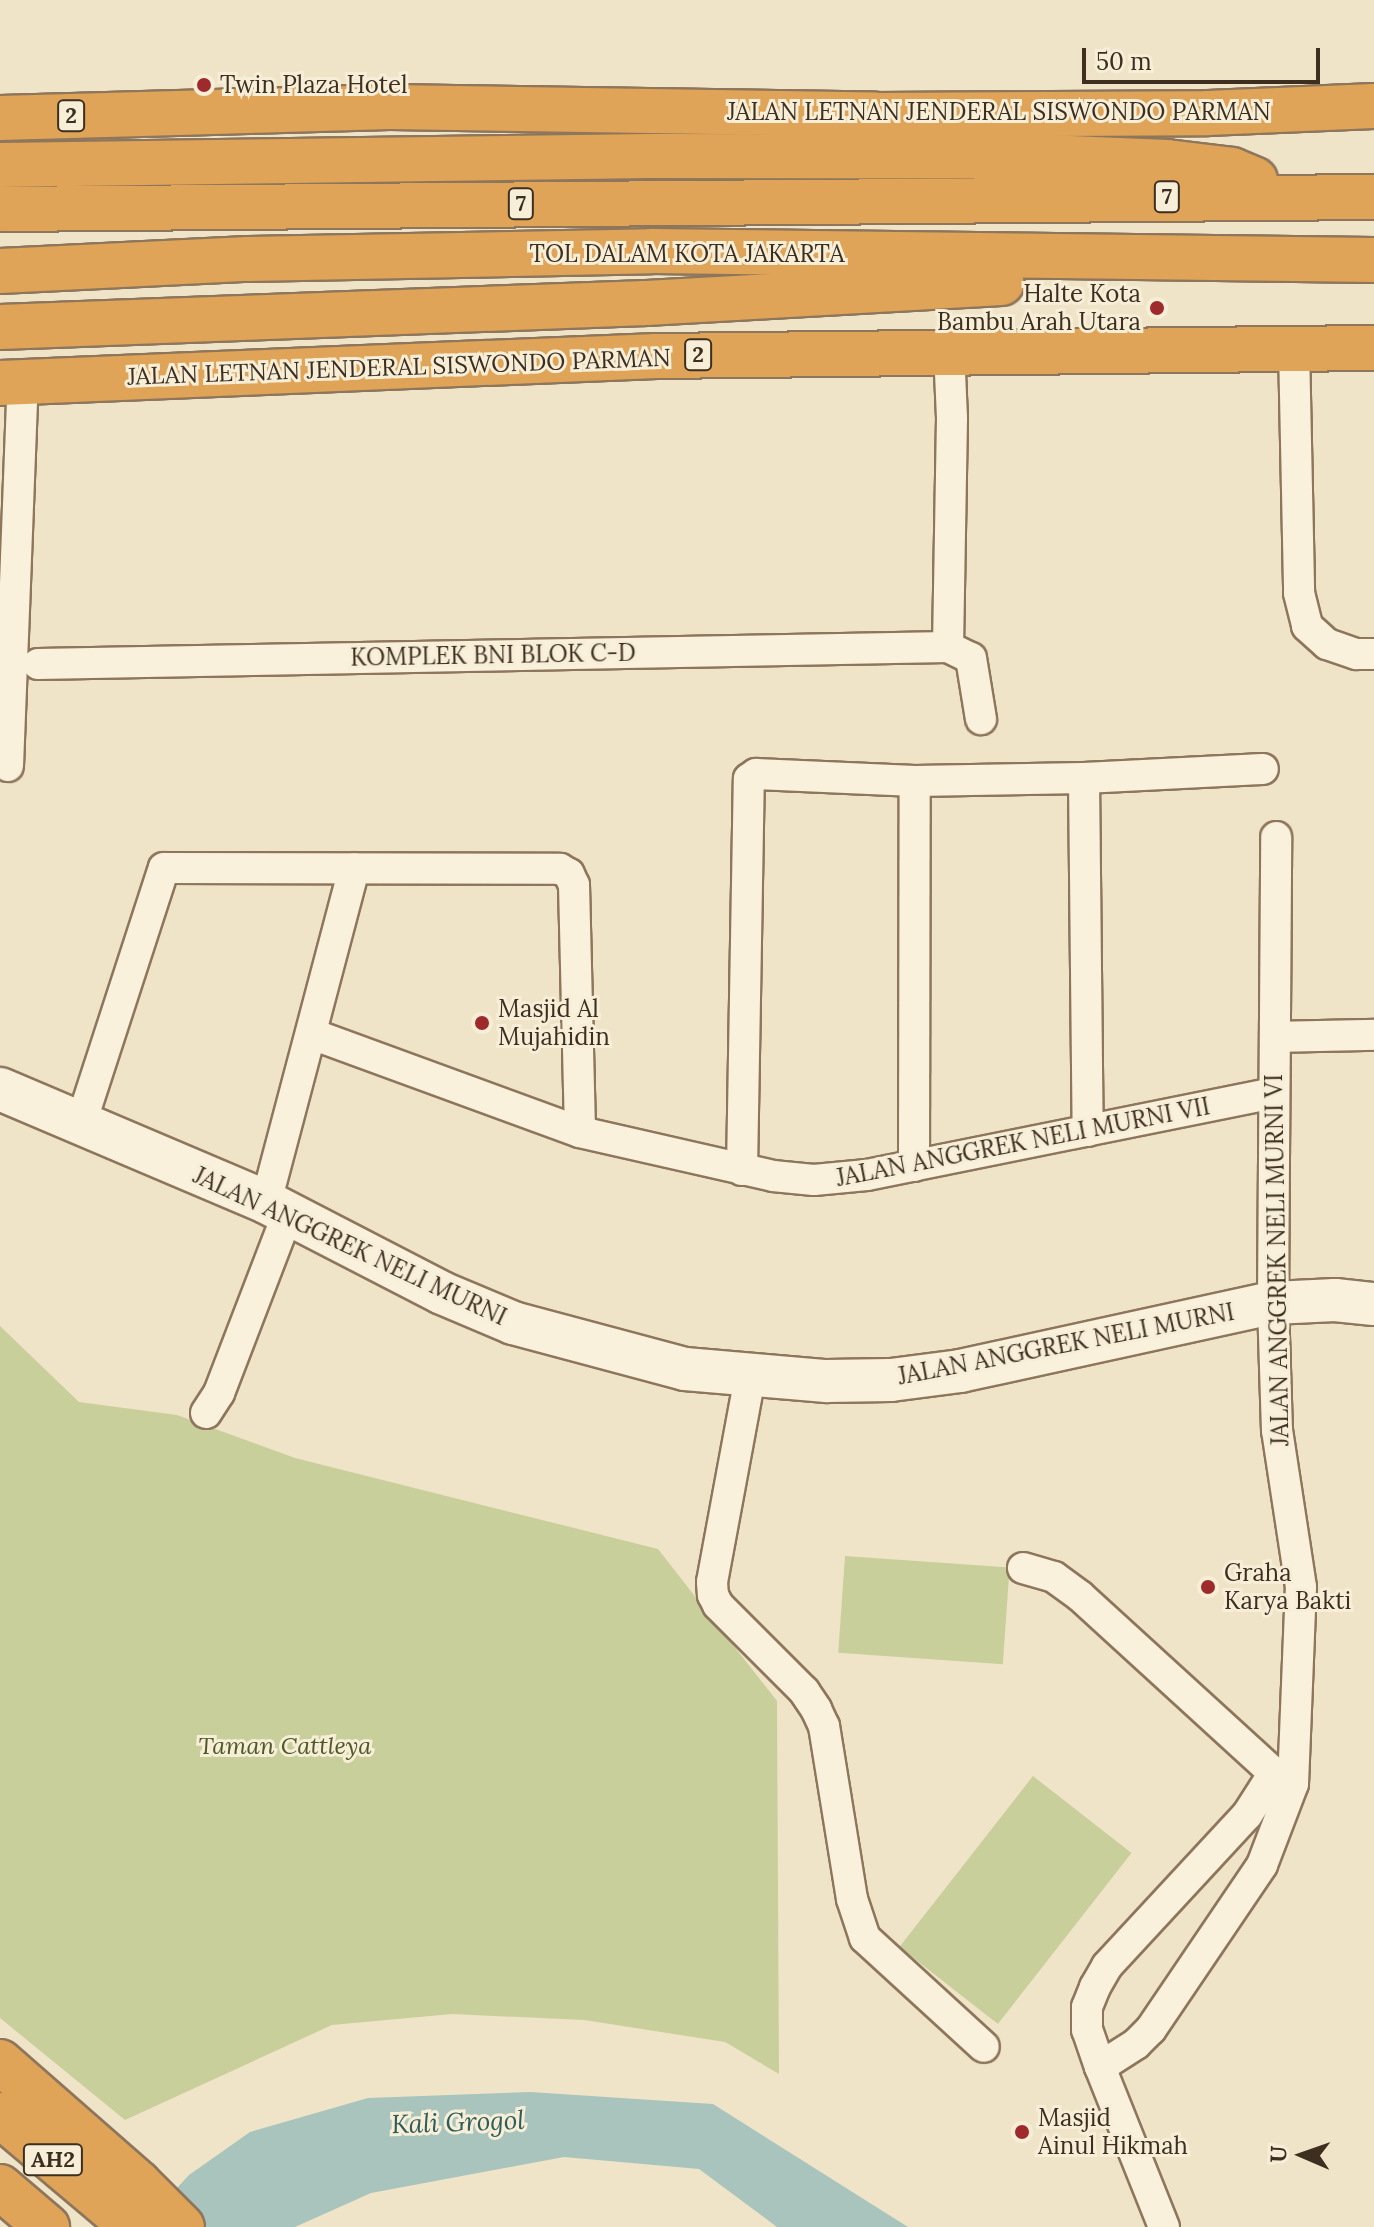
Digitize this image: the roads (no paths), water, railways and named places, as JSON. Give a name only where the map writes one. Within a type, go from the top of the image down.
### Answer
[{"type":"highway","name":"JALAN LETNAN JENDERAL SISWONDO PARMAN","points":[[0,118],[390,107],[666,114],[890,115],[1208,113],[1374,106]]},
{"type":"highway","points":[[0,165],[650,156],[1046,157],[1167,162],[1232,170],[1290,196]]},
{"type":"highway","name":"TOL DALAM KOTA JAKARTA","points":[[0,209],[1374,197]]},
{"type":"highway","name":"TOL DALAM KOTA JAKARTA","points":[[12,271],[248,259],[652,251],[1374,260]]},
{"type":"highway","points":[[0,327],[614,304],[1083,281],[1156,274],[1241,260]]},
{"type":"highway","name":"JALAN LETNAN JENDERAL SISWONDO PARMAN","points":[[15,396],[656,356],[949,350],[1374,348]]},
{"type":"highway","points":[[0,2062],[47,2104],[125,2205],[182,2227]]},
{"type":"highway","name":"AH2","points":[[0,2115],[125,2205]]},
{"type":"highway","name":"AH2","points":[[0,2187],[47,2227]]},
{"type":"street","points":[[1294,347],[1299,593],[1307,626],[1327,644],[1356,654],[1374,654]]},
{"type":"street","points":[[949,350],[952,418],[948,647],[971,658],[981,719]]},
{"type":"street","points":[[8,766],[15,396]]},
{"type":"street","name":"KOMPLEK BNI BLOK C-D","points":[[38,664],[948,647]]},
{"type":"street","points":[[742,1170],[749,779],[756,774],[915,781],[1084,778],[1263,769]]},
{"type":"street","points":[[1084,778],[1088,1131]]},
{"type":"street","points":[[914,1166],[915,781]]},
{"type":"street","name":"JALAN ANGGREK NELI MURNI VI","points":[[1100,2067],[1136,2044],[1151,2029],[1262,1865],[1284,1779],[1301,1587],[1278,1442],[1273,1303],[1276,837]]},
{"type":"street","points":[[80,1126],[164,868],[560,869],[569,874],[574,885],[580,1132]]},
{"type":"street","points":[[206,1413],[219,1393],[277,1208],[312,1034],[354,868]]},
{"type":"street","name":"JALAN ANGGREK NELI MURNI VII","points":[[312,1034],[580,1132],[742,1170],[814,1180],[914,1166],[1274,1093]]},
{"type":"street","points":[[1275,1037],[1374,1035]]},
{"type":"street","name":"JALAN ANGGREK NELI MURNI","points":[[0,1089],[80,1126],[277,1208],[442,1293],[513,1323],[685,1369],[750,1377],[878,1380],[960,1371],[1273,1303],[1335,1300],[1374,1304]]},
{"type":"street","points":[[750,1377],[712,1582],[713,1595],[718,1605],[804,1691],[820,1717],[852,1899],[865,1938],[984,2047]]},
{"type":"street","points":[[1023,1568],[1054,1577],[1080,1596],[1284,1779],[1107,1966],[1087,2007],[1087,2030],[1164,2227]]},
{"type":"water","name":"Kali Grogol","points":[[530,2092],[713,2104],[908,2227],[777,2227],[699,2169],[564,2157],[371,2193],[295,2227],[141,2227],[189,2175],[250,2132],[368,2098]]},
{"type":"place","name":"Twin Plaza Hotel","points":[[204,85]]},
{"type":"place","name":"Halte Kota Bambu Arah Utara","points":[[1157,308]]},
{"type":"place","name":"Masjid Al Mujahidin","points":[[482,1023]]},
{"type":"place","name":"Graha Karya Bakti","points":[[1208,1587]]},
{"type":"place","name":"Masjid Ainul Hikmah","points":[[1022,2132]]},
{"type":"park label","name":"Taman Cattleya","points":[[285,1746]]}]
